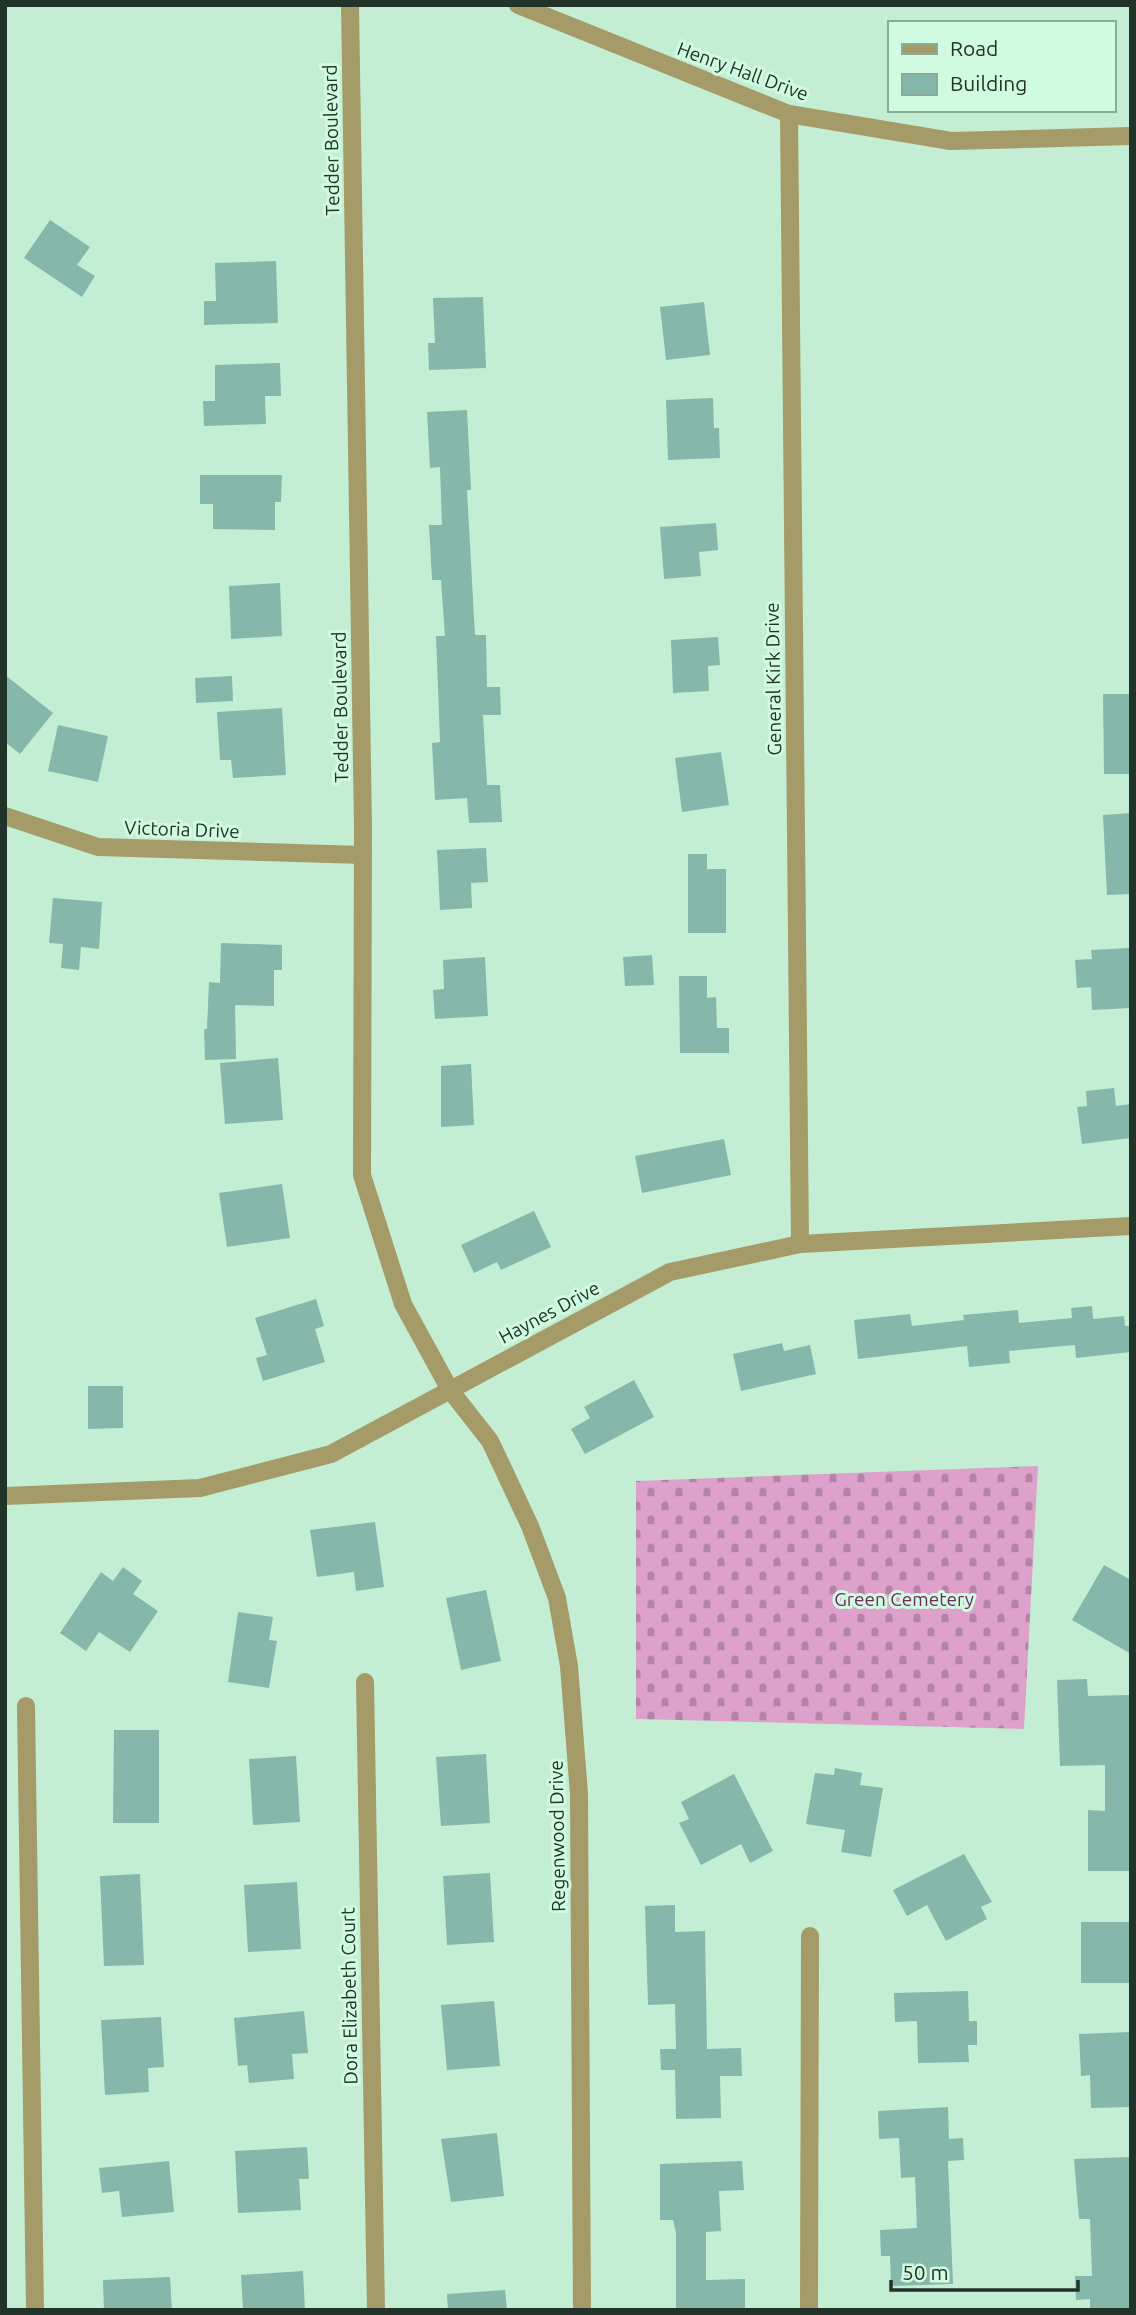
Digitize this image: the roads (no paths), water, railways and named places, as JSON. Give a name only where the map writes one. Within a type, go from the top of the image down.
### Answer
[{"type":"street","name":"Tedder Boulevard","points":[[350,5],[363,855],[362,1175],[403,1304],[450,1390]]},
{"type":"street","name":"Henry Hall Drive","points":[[519,5],[789,114],[951,141],[1131,136]]},
{"type":"street","name":"General Kirk Drive","points":[[789,114],[800,1244]]},
{"type":"street","name":"Victoria Drive","points":[[5,816],[98,847],[363,855]]},
{"type":"street","name":"Haynes Drive","points":[[5,1496],[200,1488],[331,1454],[670,1272],[800,1244],[1131,1226]]},
{"type":"street","name":"Regenwood Drive","points":[[450,1390],[490,1441],[530,1526],[557,1598],[569,1666],[579,1794],[582,2310]]},
{"type":"street","name":"Dora Elizabeth Court","points":[[365,1682],[376,2310]]},
{"type":"street","points":[[26,1706],[35,2310]]},
{"type":"street","points":[[809,2310],[810,1936]]},
{"type":"park label","name":"Green Cemetery","points":[[904,1599]]}]
